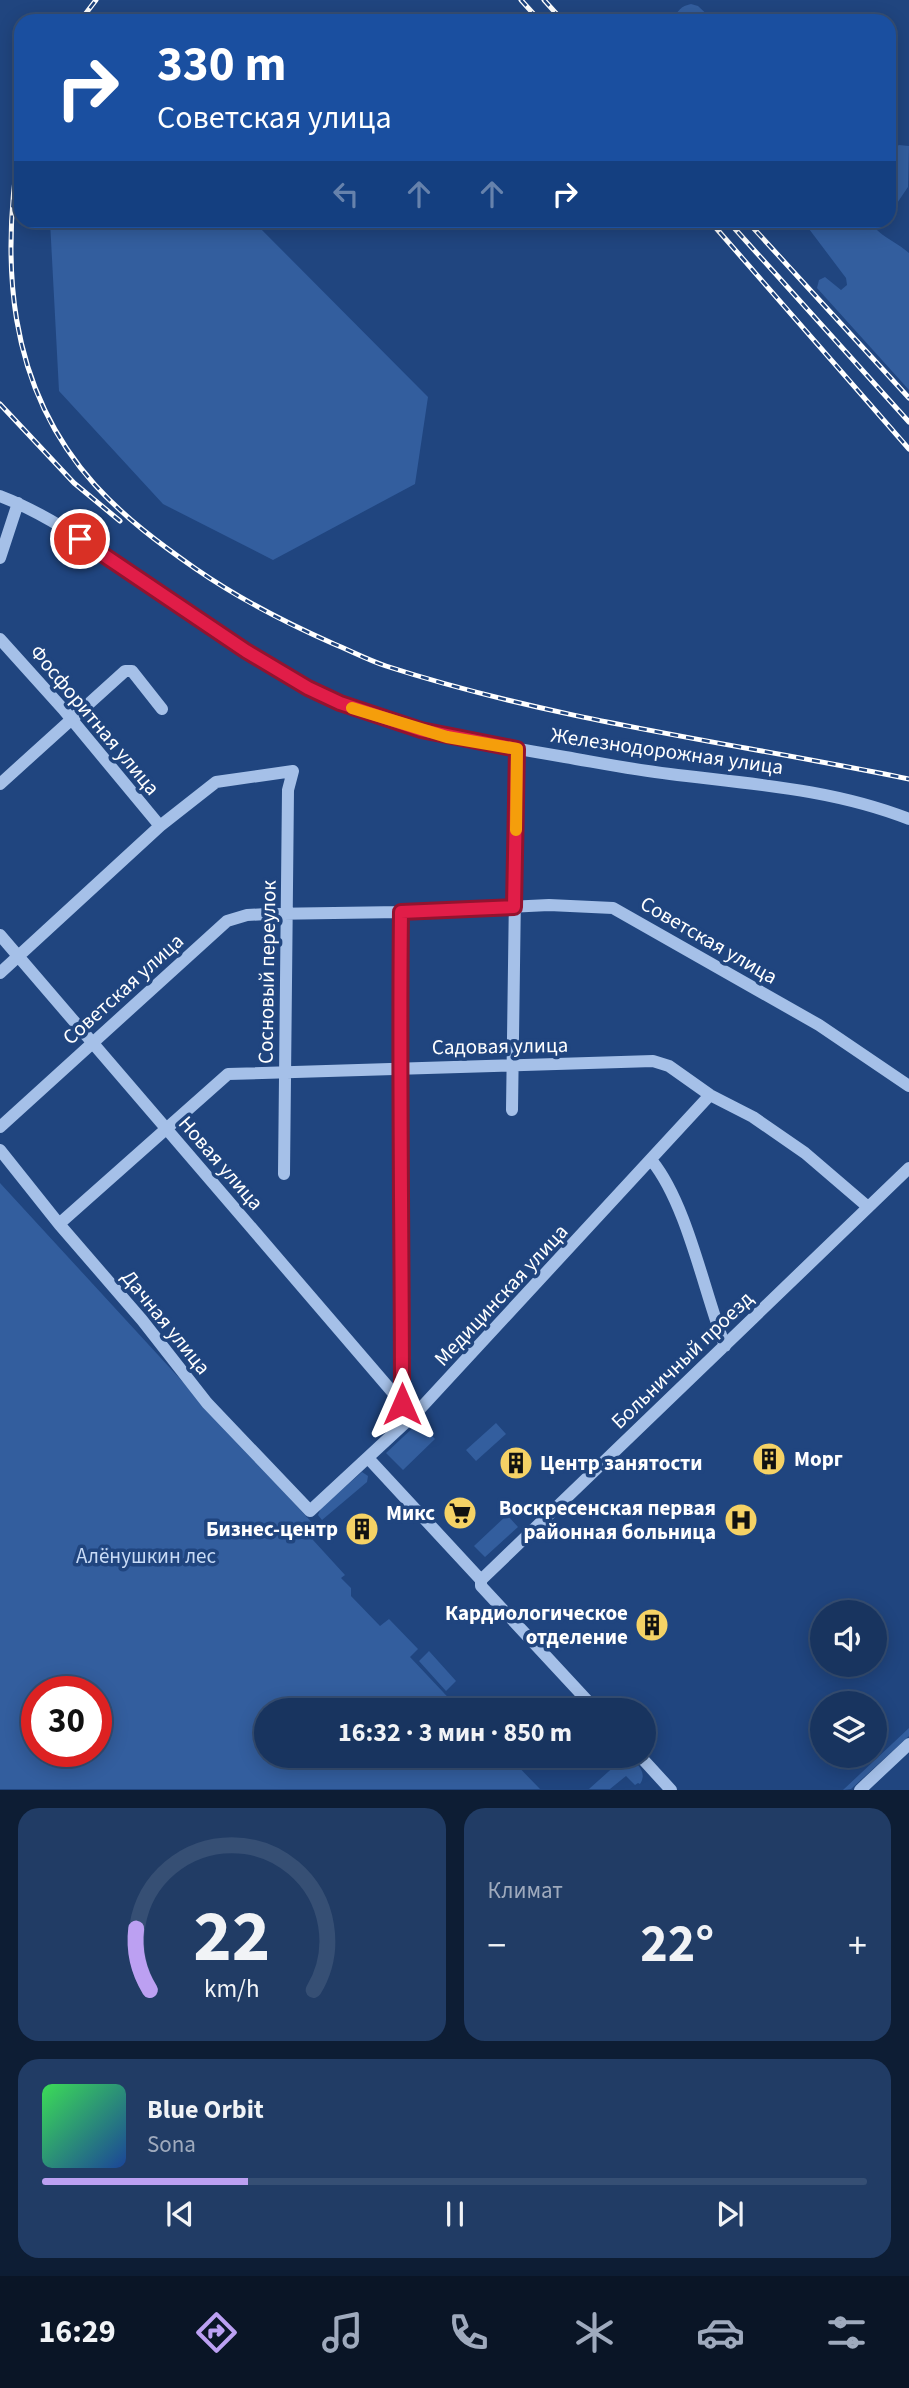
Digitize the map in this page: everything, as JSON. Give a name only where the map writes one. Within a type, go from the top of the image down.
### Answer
[{"type":"street","name":"Железнодорожная улица","points":[[0,496],[60,525],[193,616],[308,688],[358,710],[421,730],[517,749],[666,774],[799,789],[883,808],[909,819]]},
{"type":"street","points":[[0,558],[18,503]]},
{"type":"street","name":"Фосфоритная улица","points":[[0,639],[160,827]]},
{"type":"street","points":[[0,784],[125,671],[132,671],[162,709]]},
{"type":"street","points":[[512,1110],[517,749]]},
{"type":"street","name":"Сосновый переулок","points":[[160,827],[216,782],[293,771],[288,790],[284,1174]]},
{"type":"street","points":[[0,973],[160,827]]},
{"type":"street","name":"Советская улица","points":[[0,1127],[227,921],[247,915],[549,905],[613,908],[819,1025],[909,1086]]},
{"type":"street","points":[[401,912],[399,1067],[402,1168],[402,1404]]},
{"type":"street","name":"Новая улица","points":[[0,935],[413,1416]]},
{"type":"street","name":"Садовая улица","points":[[59,1224],[228,1074],[653,1061],[682,1073],[710,1096],[753,1117],[805,1153],[868,1207]]},
{"type":"street","name":"Медицинская улица","points":[[310,1511],[413,1416],[710,1096]]},
{"type":"street","name":"Дачная улица","points":[[0,1150],[59,1224],[142,1320],[207,1403],[310,1511]]},
{"type":"street","points":[[652,1161],[671,1192],[683,1221],[725,1346]]},
{"type":"street","name":"Больничный проезд","points":[[481,1580],[909,1168]]},
{"type":"street","points":[[368,1458],[585,1698]]},
{"type":"street","points":[[860,1790],[909,1744]]},
{"type":"street","points":[[651,1768],[671,1790]]},
{"type":"green space","points":[[685,6],[698,6],[707,14],[676,14]]},
{"type":"green space","points":[[909,146],[908,187],[896,205],[896,147]]},
{"type":"green space","points":[[50,228],[260,228],[428,397],[415,484],[273,560],[163,504],[59,391]]},
{"type":"green space","points":[[808,228],[875,228],[909,253],[909,390],[817,288],[819,280],[825,277],[841,290],[847,285],[846,278]]},
{"type":"green space","name":"Алёнушкин лес","points":[[0,1183],[317,1528],[313,1540],[345,1575],[341,1578],[351,1588],[351,1596],[380,1626],[389,1619],[418,1649],[410,1657],[449,1698],[254,1698],[254,1768],[520,1768],[540,1789],[0,1789]]},
{"type":"green space","points":[[419,1422],[435,1439],[403,1470],[386,1453]]},
{"type":"green space","points":[[496,1423],[506,1434],[476,1461],[466,1450]]},
{"type":"green space","points":[[362,1472],[368,1476],[367,1482],[322,1520],[318,1515],[321,1508]]},
{"type":"green space","points":[[507,1515],[518,1527],[485,1557],[474,1546]]},
{"type":"green space","points":[[429,1651],[456,1681],[446,1691],[419,1661]]},
{"type":"green space","points":[[909,1728],[909,1736],[887,1756],[887,1749]]},
{"type":"green space","points":[[612,1768],[640,1768],[642,1772],[640,1784],[635,1785],[626,1776],[610,1789],[589,1789]]},
{"type":"green space","points":[[866,1768],[874,1768],[851,1789],[843,1790]]},
{"type":"railway","points":[[85,14],[96,0]]},
{"type":"railway","points":[[521,0],[534,14]]},
{"type":"railway","points":[[544,0],[557,14]]},
{"type":"railway","points":[[14,194],[11,229],[12,275],[17,320],[27,364],[43,406],[65,447],[106,497],[169,550],[213,580],[263,610],[316,636],[386,666],[450,685],[646,730],[909,779]]},
{"type":"railway","points":[[716,228],[909,449]]},
{"type":"railway","points":[[734,228],[909,422]]},
{"type":"railway","points":[[753,228],[909,398]]},
{"type":"railway","points":[[0,404],[74,483],[120,521]]},
{"type":"slow traffic","points":[[352,708],[447,737],[517,749],[516,830]]},
{"type":"place","name":"Морг","points":[[769,1459]]},
{"type":"place","name":"Центр занятости","points":[[516,1463]]},
{"type":"place","name":"Микс","points":[[460,1513]]},
{"type":"place","name":"Воскресенская первая районная больница","points":[[741,1520]]},
{"type":"place","name":"Бизнес-центр","points":[[362,1529]]},
{"type":"place","name":"Кардиологическое отделение","points":[[652,1625]]},
{"type":"route","points":[[80,539],[172,603],[308,688],[340,703],[421,730],[517,749],[514,907],[401,912],[399,1067],[402,1168],[402,1404]]}]
